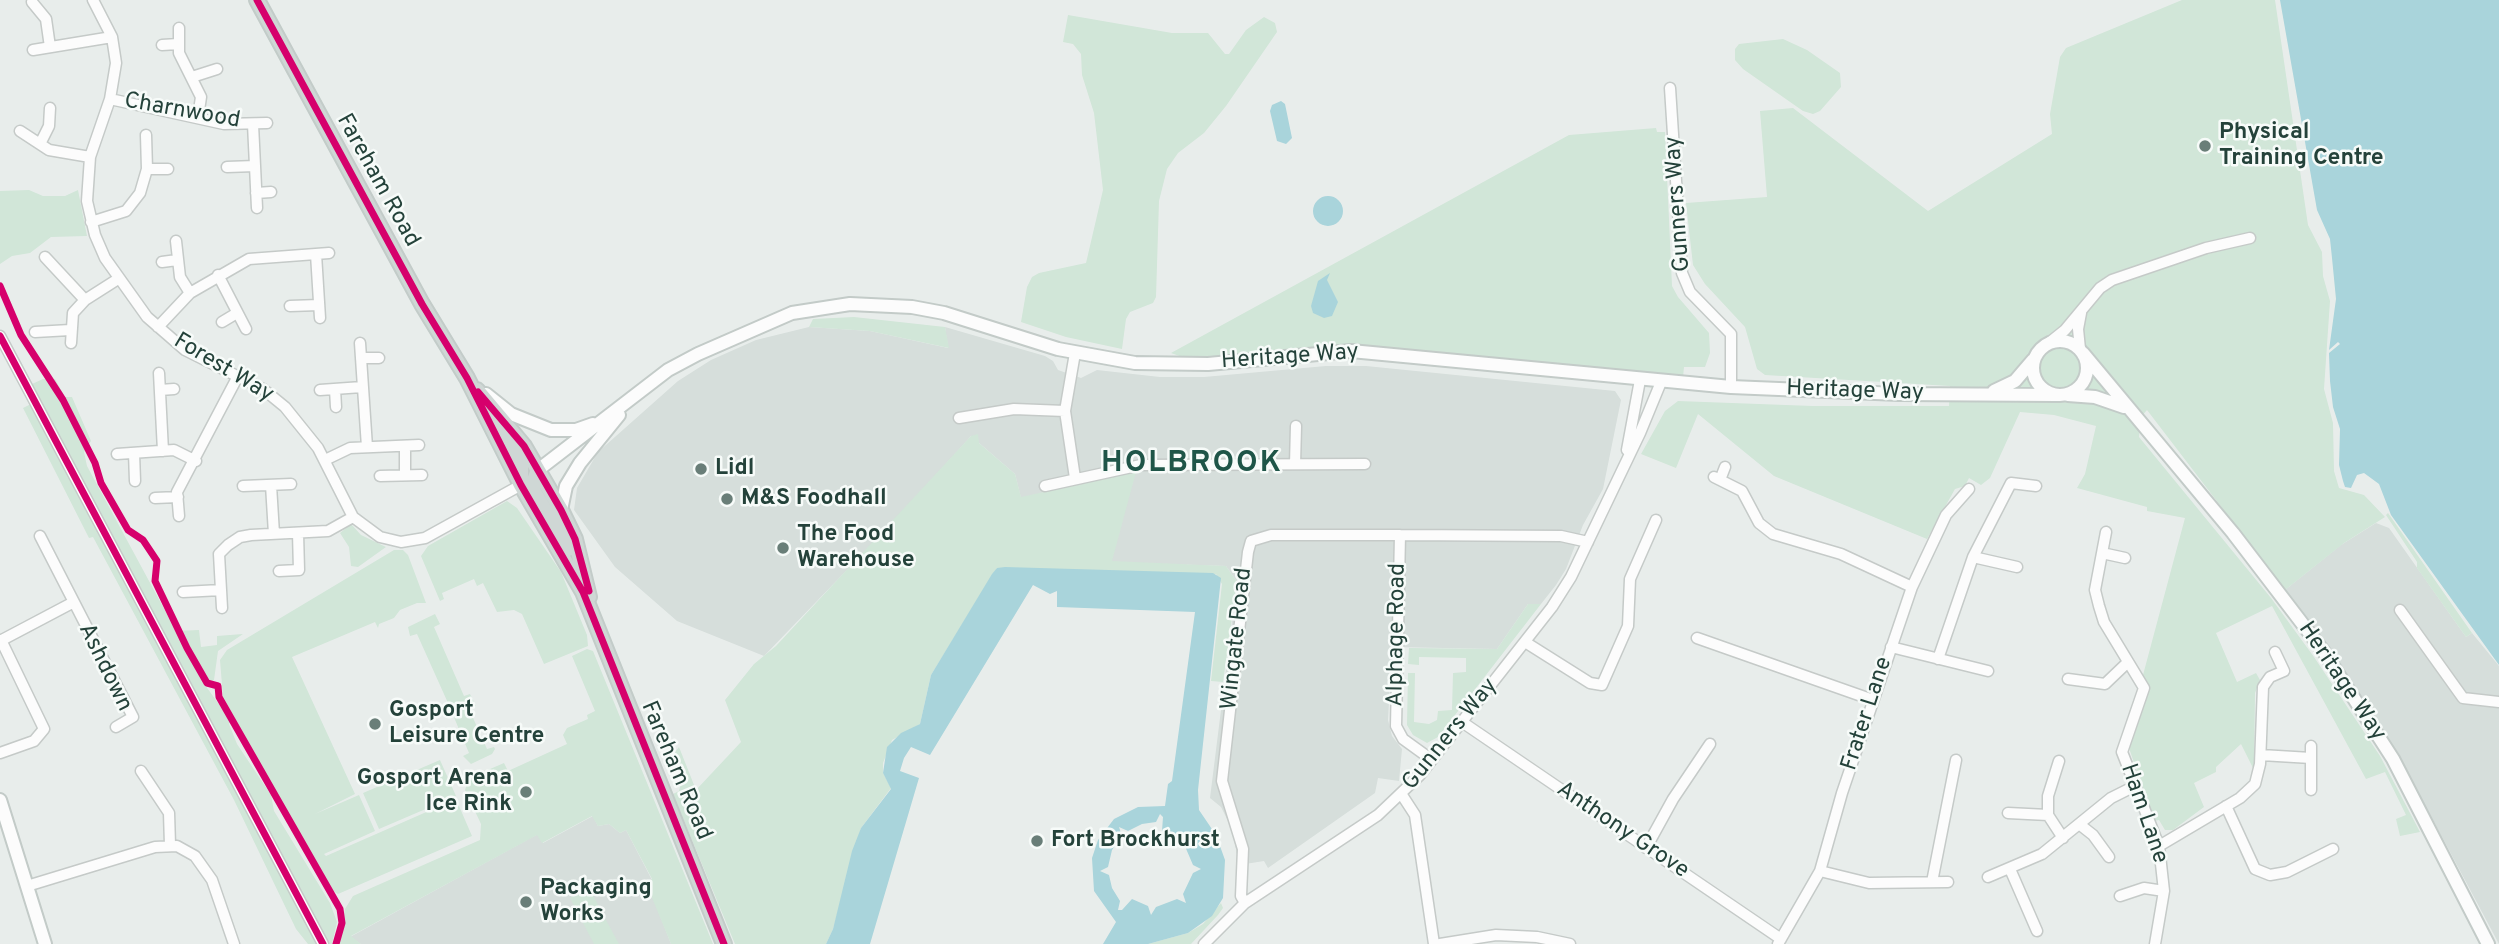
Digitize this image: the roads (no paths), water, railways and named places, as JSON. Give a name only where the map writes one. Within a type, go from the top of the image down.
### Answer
[{"type":"main road","name":"Fareham Road","points":[[257,0],[422,304],[467,379],[521,485],[583,592],[615,678],[724,944]]},
{"type":"main road","name":"Fareham Road","points":[[467,379],[515,434],[561,510],[575,540],[587,579],[591,612]]},
{"type":"main road","points":[[479,392],[521,462],[521,485]]},
{"type":"main road","points":[[521,485],[538,470]]},
{"type":"main road","points":[[538,470],[533,483],[534,490],[569,551],[583,592]]},
{"type":"street","name":"Forest Way","points":[[93,0],[112,37],[116,63],[110,99],[90,157],[86,179],[91,222],[118,279],[158,327],[185,350],[263,389],[285,407],[310,435],[353,517],[380,537],[414,541],[432,535],[521,485]]},
{"type":"street","points":[[32,2],[46,19],[50,47]]},
{"type":"street","points":[[178,28],[178,44],[201,96],[198,117]]},
{"type":"street","points":[[33,50],[112,37]]},
{"type":"street","points":[[162,45],[178,44]]},
{"type":"street","points":[[192,77],[217,69]]},
{"type":"street","name":"Gunners Way","points":[[1670,88],[1682,273],[1690,292],[1731,334],[1731,387]]},
{"type":"street","name":"Charnwood","points":[[110,99],[224,124],[267,123]]},
{"type":"street","points":[[40,144],[49,126],[50,108]]},
{"type":"street","name":"Charnwood","points":[[253,124],[257,208]]},
{"type":"street","points":[[20,131],[58,153],[90,157]]},
{"type":"street","points":[[91,222],[114,216],[133,205],[140,193],[147,169],[146,135]]},
{"type":"street","name":"Charnwood","points":[[227,167],[255,166]]},
{"type":"street","points":[[147,169],[168,169]]},
{"type":"street","points":[[256,193],[271,192]]},
{"type":"street","points":[[2083,309],[2078,326],[2082,351],[2088,366],[2085,380],[2076,390],[2060,395],[2047,392],[2036,382],[2033,373],[2034,358],[2040,348],[2050,342],[2100,288],[2119,277],[2250,237]]},
{"type":"street","points":[[176,241],[180,278],[190,293]]},
{"type":"street","points":[[158,327],[190,293],[256,256],[328,253]]},
{"type":"street","points":[[316,254],[320,318]]},
{"type":"street","points":[[45,257],[85,300]]},
{"type":"street","points":[[162,262],[177,260]]},
{"type":"street","points":[[218,275],[246,329]]},
{"type":"street","points":[[71,343],[73,313],[85,300],[118,279]]},
{"type":"street","name":"Heritage Way","points":[[538,470],[668,370],[751,329],[800,311],[826,306],[877,304],[944,313],[1075,353],[1158,364],[1208,364],[1351,351],[1731,387],[1969,395],[2060,395],[2111,400],[2130,412]]},
{"type":"street","points":[[290,306],[319,306]]},
{"type":"street","points":[[222,322],[237,313]]},
{"type":"street","points":[[34,332],[70,330]]},
{"type":"street","points":[[0,337],[323,944]]},
{"type":"street","points":[[2050,342],[2063,340],[2082,351]]},
{"type":"street","points":[[360,343],[367,447]]},
{"type":"street","name":"Heritage Way","points":[[2082,351],[2233,533],[2323,652],[2393,759],[2488,944]]},
{"type":"street","points":[[1075,353],[1065,411],[1075,478]]},
{"type":"street","points":[[362,358],[379,358]]},
{"type":"street","name":"Heritage Way","points":[[1969,395],[2007,387],[2019,378],[2034,358]]},
{"type":"street","points":[[159,373],[163,451]]},
{"type":"street","points":[[178,516],[177,492],[196,461],[238,376]]},
{"type":"street","name":"Heritage Way","points":[[467,379],[510,414],[551,430],[576,430],[606,418]]},
{"type":"street","name":"Gunners Way","points":[[1624,461],[1640,380]]},
{"type":"street","name":"Gunners Way","points":[[1204,944],[1245,903],[1367,823],[1402,795],[1432,761],[1525,642],[1571,577],[1624,461],[1640,433],[1661,382]]},
{"type":"street","points":[[320,390],[362,387]]},
{"type":"street","points":[[335,389],[336,407]]},
{"type":"street","points":[[160,390],[174,390]]},
{"type":"street","name":"Heritage Way","points":[[561,510],[566,486],[580,463],[637,393]]},
{"type":"street","points":[[959,418],[1014,409],[1065,411]]},
{"type":"street","points":[[1295,464],[1296,426]]},
{"type":"street","points":[[325,460],[350,448],[419,445]]},
{"type":"street","points":[[405,446],[405,475]]},
{"type":"street","points":[[117,454],[179,452],[196,461]]},
{"type":"street","points":[[134,453],[135,481]]},
{"type":"street","points":[[1045,486],[1141,465],[1365,464]]},
{"type":"street","points":[[1725,467],[1717,479],[1742,491],[1759,523],[1773,534],[1841,554],[1913,587]]},
{"type":"street","points":[[380,476],[422,475]]},
{"type":"street","points":[[1938,659],[1973,557],[2011,482],[2036,486]]},
{"type":"street","points":[[243,486],[291,484]]},
{"type":"street","points":[[271,485],[274,534]]},
{"type":"street","name":"Frater Lane","points":[[1780,942],[1820,871],[1873,700],[1913,587],[1946,515],[1969,489]]},
{"type":"street","points":[[155,498],[178,497]]},
{"type":"street","points":[[222,608],[219,554],[222,549],[240,537],[328,531],[353,517]]},
{"type":"street","points":[[1525,642],[1590,683],[1598,685],[1604,682],[1628,626],[1629,579],[1656,520]]},
{"type":"street","name":"Ham Lane","points":[[2106,532],[2095,590],[2099,606],[2144,688],[2122,752],[2159,846],[2164,891],[2155,944]]},
{"type":"street","points":[[279,571],[299,570],[298,533]]},
{"type":"street","name":"Wingate Road","points":[[1245,903],[1241,896],[1244,853],[1222,786],[1249,545],[1256,538],[1271,535],[1561,536],[1588,542]]},
{"type":"street","name":"Alphage Road","points":[[1400,535],[1396,726],[1403,739],[1432,761]]},
{"type":"street","name":"Ashdown","points":[[40,536],[72,603],[133,717],[116,727]]},
{"type":"street","points":[[2102,553],[2125,558]]},
{"type":"street","points":[[1973,557],[2017,567]]},
{"type":"street","points":[[183,592],[221,590]]},
{"type":"street","name":"Ashdown","points":[[0,753],[34,741],[44,729],[1,641],[72,603]]},
{"type":"street","points":[[2400,610],[2463,698],[2499,702]]},
{"type":"street","points":[[1697,638],[1873,700]]},
{"type":"street","points":[[1891,647],[1988,671]]},
{"type":"street","points":[[2159,846],[2246,794],[2255,784],[2261,755],[2263,687],[2270,677],[2288,669],[2274,652]]},
{"type":"street","points":[[2068,679],[2105,684],[2128,662]]},
{"type":"street","name":"Anthony Grove","points":[[1462,722],[1780,942]]},
{"type":"street","points":[[1646,848],[1673,799],[1710,744]]},
{"type":"street","points":[[2311,746],[2311,790]]},
{"type":"street","points":[[2261,755],[2311,758]]},
{"type":"street","points":[[1932,882],[1955,760]]},
{"type":"street","points":[[2059,761],[2050,786],[2049,815],[2063,838]]},
{"type":"street","points":[[141,771],[169,813],[170,845]]},
{"type":"street","points":[[1988,877],[2042,854],[2111,798],[2135,786]]},
{"type":"street","points":[[1402,795],[1415,815],[1434,944]]},
{"type":"street","points":[[0,800],[45,944]]},
{"type":"street","points":[[2226,806],[2255,869],[2270,875],[2287,872],[2333,849]]},
{"type":"street","points":[[2008,813],[2049,815]]},
{"type":"street","points":[[2079,824],[2093,835],[2109,857]]},
{"type":"street","points":[[27,886],[170,845],[188,851],[203,865],[212,880],[234,944]]},
{"type":"street","points":[[2010,869],[2037,932]]},
{"type":"street","points":[[1820,871],[1869,883],[1948,882]]},
{"type":"street","points":[[2120,896],[2144,888],[2164,891]]},
{"type":"street","points":[[1440,944],[1496,935],[1537,937],[1566,943]]},
{"type":"water","points":[[2280,0],[2499,0],[2499,665],[2391,515],[2379,484],[2364,473],[2357,475],[2351,488],[2345,487],[2343,481],[2339,465],[2340,429],[2333,407],[2330,381],[2329,353],[2340,344],[2338,342],[2329,350],[2336,299],[2330,239],[2317,210]]},
{"type":"water","points":[[1281,101],[1285,104],[1292,138],[1286,144],[1277,141],[1270,111],[1272,105]]},
{"type":"water","points":[[1328,196],[1339,200],[1343,211],[1339,222],[1328,226],[1317,222],[1313,211],[1317,200]]},
{"type":"water","points":[[1330,273],[1327,280],[1338,302],[1332,316],[1324,318],[1313,313],[1311,306],[1318,281]]},
{"type":"water","points":[[997,568],[1213,573],[1221,578],[1198,790],[1199,810],[1216,835],[1225,860],[1223,898],[1212,916],[1188,933],[1148,944],[1103,944],[1116,922],[1094,891],[1092,858],[1098,840],[1114,819],[1138,807],[1165,806],[1168,784],[1172,781],[1195,612],[1057,607],[1057,591],[1050,594],[1033,585],[930,755],[911,747],[904,758],[900,771],[919,778],[870,944],[826,944],[833,929],[852,851],[861,828],[891,789],[883,773],[887,747],[901,733],[920,724],[931,675]],"holes":[[[1160,814],[1163,817],[1162,831],[1179,839],[1187,835],[1188,839],[1184,844],[1193,865],[1201,869],[1193,873],[1183,894],[1186,903],[1177,899],[1156,907],[1151,915],[1148,906],[1132,899],[1122,910],[1118,910],[1120,901],[1112,888],[1109,875],[1100,871],[1108,867],[1112,850],[1122,836],[1119,827],[1128,831],[1142,824],[1156,822]]]},
{"type":"place","name":"Physical Training Centre","points":[[2205,146]]},
{"type":"place","name":"Lidl","points":[[701,469]]},
{"type":"place","name":"M&S Foodhall","points":[[727,499]]},
{"type":"place","name":"The Food Warehouse","points":[[783,548]]},
{"type":"place","name":"Gosport Leisure Centre","points":[[375,724]]},
{"type":"place","name":"Gosport Arena Ice Rink","points":[[526,792]]},
{"type":"place","name":"Fort Brockhurst","points":[[1037,841]]},
{"type":"place","name":"Packaging Works","points":[[526,902]]},
{"type":"district","name":"HOLBROOK","points":[[1192,465]]}]
